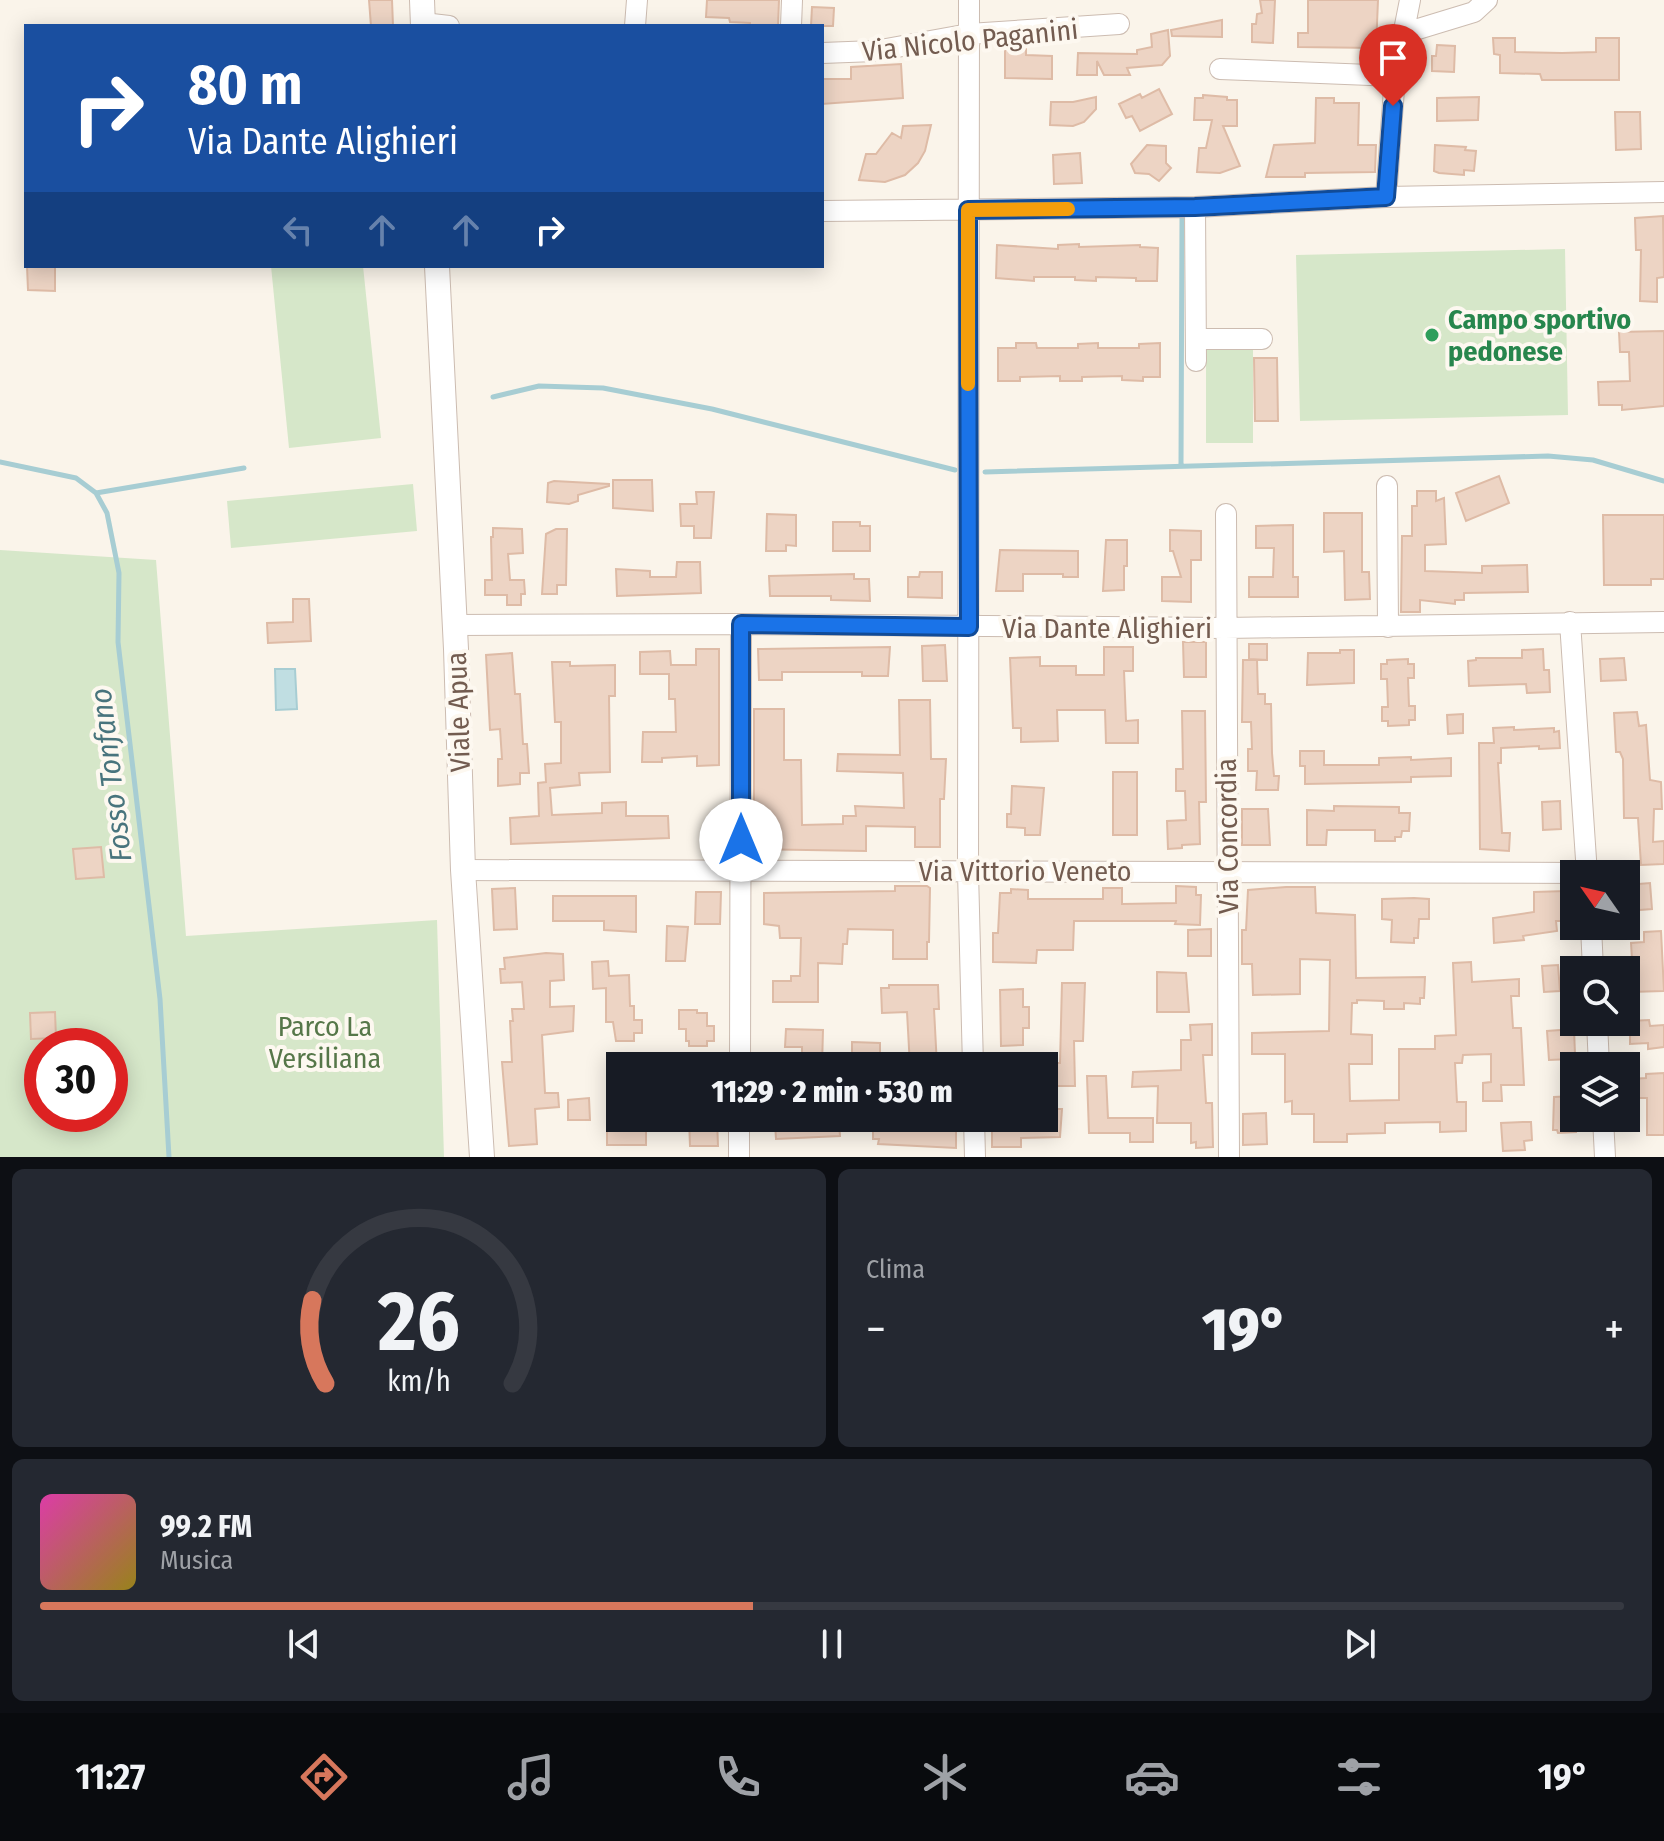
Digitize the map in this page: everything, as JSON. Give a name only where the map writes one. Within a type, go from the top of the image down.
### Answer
[{"type":"street","points":[[635,24],[637,0]]},
{"type":"street","points":[[791,24],[792,0]]},
{"type":"street","points":[[969,0],[968,872],[973,1052]]},
{"type":"street","points":[[1386,197],[1395,76],[1410,0]]},
{"type":"street","points":[[1405,33],[1474,12],[1487,0]]},
{"type":"street","points":[[423,16],[444,24]]},
{"type":"street","name":"Via Nicolo Paganini","points":[[824,53],[875,51],[969,34],[1119,24]]},
{"type":"street","points":[[1220,69],[1395,76]]},
{"type":"street","points":[[824,211],[1195,207],[1386,197],[1664,192]]},
{"type":"street","points":[[1195,207],[1196,361]]},
{"type":"street","name":"Viale Apua","points":[[437,268],[455,625],[463,870],[482,1157]]},
{"type":"street","points":[[1196,339],[1262,339]]},
{"type":"street","points":[[1387,486],[1388,627]]},
{"type":"street","name":"Via Concordia","points":[[1226,514],[1229,1157]]},
{"type":"street","points":[[1570,622],[1586,860]]},
{"type":"street","name":"Via Dante Alighieri","points":[[455,625],[1225,628],[1664,622]]},
{"type":"street","points":[[740,1052],[741,624]]},
{"type":"street","name":"Via Vittorio Veneto","points":[[463,870],[1560,873]]},
{"type":"street","points":[[739,1132],[739,1157]]},
{"type":"street","points":[[974,1132],[975,1157]]},
{"type":"street","points":[[1604,1132],[1605,1157]]},
{"type":"green space","name":"Campo sportivo pedonese","points":[[1565,249],[1568,415],[1300,421],[1296,255]]},
{"type":"green space","points":[[271,268],[363,268],[381,438],[289,448]]},
{"type":"green space","points":[[1206,346],[1253,346],[1253,443],[1206,443]]},
{"type":"green space","points":[[413,484],[417,531],[231,548],[227,501]]},
{"type":"green space","name":"Parco La Versiliana","points":[[0,550],[156,560],[186,936],[437,920],[444,1157],[0,1157]]},
{"type":"water","points":[[275,669],[295,669],[297,709],[276,710]]},
{"type":"building","points":[[369,0],[392,0],[393,24],[371,24]]},
{"type":"building","points":[[707,0],[779,0],[778,24],[750,24],[730,22],[729,18],[706,17]]},
{"type":"building","points":[[1260,0],[1275,0],[1273,43],[1252,42],[1252,24],[1256,24],[1257,14],[1262,13]]},
{"type":"building","points":[[1308,0],[1378,0],[1376,48],[1298,47],[1298,33],[1308,33]]},
{"type":"building","points":[[812,7],[834,8],[833,26],[811,24]]},
{"type":"building","points":[[1222,20],[1222,37],[1172,36],[1171,30]]},
{"type":"building","points":[[1168,30],[1170,56],[1162,65],[1127,68],[1130,75],[1104,75],[1097,61],[1097,75],[1077,75],[1078,53],[1137,54],[1137,50],[1152,47],[1151,34]]},
{"type":"building","points":[[1493,38],[1515,38],[1515,52],[1562,53],[1596,52],[1596,38],[1619,38],[1619,80],[1542,80],[1540,74],[1500,73],[1500,55],[1494,54]]},
{"type":"building","points":[[1437,45],[1455,46],[1454,72],[1432,71],[1432,56],[1436,56]]},
{"type":"building","points":[[1005,47],[1026,47],[1026,55],[1052,56],[1052,79],[1005,78]]},
{"type":"building","points":[[901,64],[903,98],[824,104],[824,79],[851,79],[851,67]]},
{"type":"building","points":[[1159,89],[1172,114],[1140,131],[1132,116],[1126,118],[1119,104],[1140,94],[1142,98]]},
{"type":"building","points":[[1203,95],[1237,100],[1237,126],[1223,126],[1240,166],[1220,173],[1197,172],[1199,148],[1206,148],[1212,120],[1194,120],[1195,98],[1203,98]]},
{"type":"building","points":[[1096,97],[1096,109],[1084,122],[1073,126],[1050,125],[1051,102],[1073,102]]},
{"type":"building","points":[[1479,97],[1478,120],[1437,121],[1437,98]]},
{"type":"building","points":[[1316,98],[1334,98],[1334,103],[1359,103],[1358,145],[1376,145],[1375,172],[1266,177],[1274,145],[1315,143]]},
{"type":"building","points":[[1615,112],[1640,112],[1641,149],[1616,150]]},
{"type":"building","points":[[931,125],[925,151],[905,175],[885,182],[859,180],[866,154],[876,154],[892,133],[901,138],[903,126]]},
{"type":"building","points":[[1147,145],[1166,146],[1166,163],[1171,168],[1159,181],[1149,174],[1135,173],[1131,164]]},
{"type":"building","points":[[1435,145],[1466,147],[1465,150],[1476,151],[1474,171],[1464,170],[1464,175],[1434,171]]},
{"type":"building","points":[[1080,153],[1082,183],[1054,184],[1053,155]]},
{"type":"building","points":[[1663,216],[1664,277],[1657,278],[1657,302],[1640,301],[1641,250],[1636,250],[1635,218]]},
{"type":"building","points":[[1079,244],[1079,247],[1140,245],[1158,248],[1157,281],[1096,277],[1096,281],[1075,280],[1075,277],[1034,277],[1034,281],[996,278],[997,245],[1058,249],[1058,245]]},
{"type":"building","points":[[27,268],[55,268],[55,291],[28,290]]},
{"type":"building","points":[[1664,331],[1664,406],[1622,410],[1622,405],[1599,405],[1598,382],[1630,381],[1629,352],[1620,352],[1619,332]]},
{"type":"building","points":[[1016,343],[1036,343],[1037,348],[1078,348],[1078,344],[1098,343],[1098,348],[1139,348],[1139,344],[1160,343],[1160,377],[1143,377],[1143,381],[1122,380],[1122,376],[1060,381],[1060,376],[998,381],[998,348],[1016,348]]},
{"type":"building","points":[[1254,358],[1277,358],[1278,421],[1255,421]]},
{"type":"building","points":[[1499,476],[1509,503],[1466,521],[1456,493]]},
{"type":"building","points":[[613,480],[652,480],[653,511],[613,508]]},
{"type":"building","points":[[548,483],[609,486],[578,495],[578,501],[569,504],[547,502]]},
{"type":"building","points":[[1417,491],[1436,491],[1436,501],[1444,498],[1446,544],[1425,545],[1425,571],[1482,573],[1482,566],[1527,565],[1528,592],[1464,593],[1464,600],[1455,600],[1455,604],[1420,600],[1420,612],[1401,612],[1402,536],[1412,536],[1412,506],[1417,506]]},
{"type":"building","points":[[696,492],[714,492],[711,538],[694,538],[694,526],[681,526],[680,504],[697,504]]},
{"type":"building","points":[[1324,513],[1362,513],[1362,572],[1369,572],[1370,599],[1345,600],[1344,551],[1324,552]]},
{"type":"building","points":[[767,514],[796,515],[796,546],[786,545],[786,551],[766,551]]},
{"type":"building","points":[[1603,515],[1664,515],[1664,579],[1651,579],[1651,585],[1604,585]]},
{"type":"building","points":[[833,522],[860,522],[860,526],[870,526],[870,551],[833,551]]},
{"type":"building","points":[[1293,525],[1293,577],[1298,577],[1298,597],[1249,597],[1249,577],[1273,577],[1274,548],[1256,548],[1256,526]]},
{"type":"building","points":[[493,528],[522,529],[523,553],[508,554],[510,580],[524,580],[525,594],[521,594],[521,605],[507,605],[507,595],[485,595],[485,580],[492,580]]},
{"type":"building","points":[[556,529],[567,529],[566,585],[557,585],[557,594],[542,594],[546,534]]},
{"type":"building","points":[[1170,530],[1201,531],[1201,560],[1191,560],[1191,602],[1162,601],[1162,577],[1181,577],[1173,551],[1170,551]]},
{"type":"building","points":[[1106,540],[1127,540],[1124,590],[1103,591]]},
{"type":"building","points":[[1000,550],[1078,551],[1078,577],[1023,574],[1023,591],[996,591]]},
{"type":"building","points":[[677,562],[700,562],[701,593],[617,596],[616,569],[650,571],[650,577],[676,577]]},
{"type":"building","points":[[920,572],[942,572],[942,598],[908,597],[908,577],[919,577]]},
{"type":"building","points":[[854,574],[854,579],[869,579],[870,601],[831,600],[831,596],[770,596],[769,576]]},
{"type":"building","points":[[293,599],[309,599],[311,641],[268,643],[267,623],[293,622]]},
{"type":"building","points":[[1183,642],[1206,642],[1206,677],[1184,677]]},
{"type":"building","points":[[1249,644],[1267,644],[1267,660],[1249,659]]},
{"type":"building","points":[[945,645],[947,681],[923,681],[922,646]]},
{"type":"building","points":[[890,647],[888,676],[862,676],[862,672],[782,672],[782,680],[759,680],[758,649]]},
{"type":"building","points":[[1104,647],[1133,647],[1133,671],[1124,671],[1126,721],[1138,720],[1138,743],[1106,743],[1105,710],[1057,710],[1058,741],[1021,742],[1021,728],[1013,728],[1010,658],[1040,657],[1040,666],[1076,666],[1076,675],[1104,675]]},
{"type":"building","points":[[696,649],[719,649],[719,765],[697,766],[697,756],[642,762],[643,732],[676,732],[675,699],[669,699],[669,674],[640,674],[640,652],[670,651],[671,665],[696,665]]},
{"type":"building","points":[[1543,649],[1544,670],[1549,670],[1550,692],[1527,693],[1526,684],[1469,686],[1468,661],[1476,658],[1522,658],[1522,650]]},
{"type":"building","points":[[1340,650],[1354,650],[1354,683],[1307,685],[1308,653],[1340,653]]},
{"type":"building","points":[[512,653],[515,694],[520,694],[523,744],[527,744],[529,773],[520,773],[520,784],[498,786],[498,759],[502,759],[500,729],[490,730],[486,655]]},
{"type":"building","points":[[1624,658],[1626,680],[1601,681],[1600,659]]},
{"type":"building","points":[[1408,659],[1408,664],[1414,664],[1414,678],[1408,678],[1409,706],[1415,706],[1415,720],[1409,720],[1409,725],[1388,726],[1388,721],[1382,721],[1382,707],[1388,707],[1387,679],[1381,679],[1381,664],[1387,664],[1387,660]]},
{"type":"building","points":[[1243,660],[1257,660],[1258,694],[1265,694],[1265,704],[1271,704],[1272,753],[1274,776],[1279,776],[1278,790],[1256,790],[1257,771],[1248,771],[1248,749],[1252,749],[1251,722],[1242,722]]},
{"type":"building","points":[[552,662],[570,662],[570,666],[615,665],[615,696],[609,696],[610,772],[579,773],[580,785],[550,788],[552,815],[602,813],[602,803],[626,802],[626,816],[668,816],[669,838],[511,844],[510,818],[539,816],[538,783],[546,782],[545,764],[561,763],[561,722],[555,722]]},
{"type":"building","points":[[899,700],[930,700],[931,759],[946,759],[944,799],[940,799],[940,847],[915,847],[915,827],[866,826],[866,851],[754,849],[754,709],[784,709],[784,760],[801,760],[802,825],[843,824],[843,816],[856,816],[855,806],[904,808],[903,773],[837,771],[838,754],[900,755]]},
{"type":"building","points":[[1182,711],[1205,711],[1206,802],[1199,802],[1200,844],[1168,849],[1167,821],[1186,820],[1185,791],[1176,791],[1176,769],[1183,769]]},
{"type":"building","points":[[1637,712],[1639,726],[1646,725],[1650,780],[1661,782],[1662,809],[1654,809],[1653,842],[1664,841],[1664,864],[1641,865],[1638,818],[1624,818],[1623,759],[1620,752],[1616,752],[1614,713]]},
{"type":"building","points":[[1463,714],[1463,733],[1448,734],[1447,715]]},
{"type":"building","points":[[1514,727],[1514,730],[1554,728],[1554,732],[1559,731],[1560,748],[1501,748],[1501,763],[1498,763],[1502,833],[1510,833],[1509,851],[1480,849],[1479,743],[1494,743],[1493,728]]},
{"type":"building","points":[[1300,751],[1324,751],[1324,765],[1379,765],[1379,758],[1451,758],[1451,776],[1411,777],[1411,782],[1305,784],[1305,766],[1300,766]]},
{"type":"building","points":[[1113,772],[1137,772],[1137,835],[1113,835]]},
{"type":"building","points":[[1012,786],[1044,788],[1040,835],[1025,835],[1025,828],[1007,827]]},
{"type":"building","points":[[1560,801],[1561,829],[1543,830],[1542,802]]},
{"type":"building","points":[[1334,806],[1399,807],[1399,813],[1410,813],[1409,831],[1402,831],[1401,837],[1395,837],[1395,841],[1375,841],[1375,830],[1327,830],[1326,845],[1307,845],[1307,810],[1334,811]]},
{"type":"building","points":[[1242,809],[1268,809],[1270,845],[1242,845]]},
{"type":"building","points":[[101,847],[104,877],[76,879],[73,849]]},
{"type":"building","points":[[1650,883],[1652,909],[1640,910],[1640,884]]},
{"type":"building","points":[[895,886],[930,888],[927,959],[893,959],[893,930],[848,929],[842,964],[818,963],[818,1002],[773,1002],[773,981],[791,981],[791,976],[800,976],[801,938],[780,938],[779,926],[764,924],[764,893],[895,891]]},
{"type":"building","points":[[1176,886],[1196,887],[1196,895],[1201,895],[1200,925],[1175,924],[1176,921],[1074,921],[1073,950],[1037,950],[1036,963],[993,962],[993,933],[998,933],[1000,893],[1011,893],[1011,889],[1028,890],[1028,899],[1103,899],[1103,888],[1122,888],[1122,904],[1176,903]]},
{"type":"building","points":[[1315,887],[1316,913],[1355,915],[1356,978],[1425,977],[1424,998],[1420,998],[1420,1004],[1404,1003],[1404,1009],[1384,1009],[1384,1001],[1357,1000],[1357,1003],[1352,1003],[1351,1034],[1372,1035],[1372,1064],[1349,1064],[1350,1101],[1399,1100],[1399,1049],[1435,1049],[1435,1036],[1456,1035],[1453,963],[1471,962],[1472,982],[1519,979],[1519,996],[1511,996],[1513,1028],[1521,1028],[1524,1085],[1501,1085],[1502,1101],[1483,1101],[1483,1083],[1491,1082],[1491,1054],[1463,1055],[1462,1063],[1455,1063],[1457,1102],[1466,1102],[1466,1131],[1440,1132],[1440,1122],[1385,1123],[1385,1133],[1347,1134],[1347,1142],[1314,1142],[1314,1114],[1292,1114],[1292,1101],[1285,1102],[1285,1054],[1252,1054],[1252,1033],[1329,1031],[1330,960],[1300,959],[1300,994],[1253,995],[1252,964],[1242,964],[1242,930],[1246,930],[1248,890]]},
{"type":"building","points":[[515,888],[517,929],[494,930],[492,889]]},
{"type":"building","points":[[1560,891],[1557,931],[1523,936],[1524,940],[1494,943],[1493,918],[1534,912],[1534,892]]},
{"type":"building","points":[[696,892],[721,892],[720,924],[695,924]]},
{"type":"building","points":[[553,896],[636,896],[636,932],[604,930],[604,921],[553,921]]},
{"type":"building","points":[[1382,899],[1429,899],[1429,919],[1419,919],[1418,938],[1414,938],[1414,943],[1391,942],[1392,920],[1382,919]]},
{"type":"building","points":[[667,926],[688,927],[685,961],[666,961]]},
{"type":"building","points":[[1211,929],[1211,956],[1188,956],[1188,930]]},
{"type":"building","points":[[1661,931],[1664,991],[1640,992],[1640,956],[1632,956],[1631,943],[1644,942],[1644,932]]},
{"type":"building","points":[[563,954],[564,980],[550,981],[550,1007],[574,1006],[573,1031],[542,1035],[545,1093],[558,1093],[559,1107],[535,1109],[537,1144],[509,1146],[502,1062],[512,1062],[512,1009],[524,1009],[522,982],[501,983],[500,969],[505,969],[504,958]]},
{"type":"building","points":[[608,961],[609,976],[629,975],[630,1006],[634,1006],[634,1020],[642,1020],[642,1033],[634,1033],[634,1041],[616,1041],[613,1022],[606,1022],[606,988],[593,989],[592,962]]},
{"type":"building","points":[[1558,965],[1560,991],[1544,992],[1542,966]]},
{"type":"building","points":[[1157,972],[1186,973],[1189,1012],[1157,1012]]},
{"type":"building","points":[[1062,983],[1085,983],[1083,1041],[1074,1041],[1075,1086],[1058,1086]]},
{"type":"building","points":[[889,985],[938,985],[939,1009],[934,1009],[936,1052],[909,1052],[907,1012],[882,1013],[881,988],[889,988]]},
{"type":"building","points":[[1023,989],[1023,1007],[1029,1007],[1029,1028],[1023,1028],[1023,1045],[1001,1046],[1000,990]]},
{"type":"building","points":[[679,1010],[707,1013],[707,1026],[714,1026],[714,1041],[707,1041],[707,1046],[689,1046],[686,1029],[679,1029]]},
{"type":"building","points":[[55,1012],[56,1028],[31,1028],[30,1013]]},
{"type":"building","points":[[1640,1020],[1649,1020],[1650,1026],[1664,1025],[1664,1047],[1648,1049],[1648,1043],[1630,1044],[1630,1036],[1640,1036]]},
{"type":"building","points":[[1212,1024],[1212,1055],[1203,1055],[1206,1103],[1212,1103],[1213,1147],[1196,1148],[1196,1142],[1191,1143],[1191,1123],[1157,1123],[1158,1086],[1132,1087],[1133,1072],[1181,1070],[1181,1040],[1191,1040],[1190,1025]]},
{"type":"building","points":[[786,1029],[823,1030],[822,1052],[802,1052],[802,1047],[785,1047]]},
{"type":"building","points":[[1560,1030],[1560,1036],[1574,1036],[1575,1052],[1560,1052],[1560,1060],[1549,1060],[1547,1031]]},
{"type":"building","points":[[852,1042],[880,1043],[880,1052],[852,1052]]},
{"type":"building","points":[[1664,1073],[1664,1135],[1647,1135],[1647,1098],[1640,1098],[1640,1078],[1646,1078],[1646,1074]]},
{"type":"building","points":[[1087,1076],[1106,1076],[1108,1118],[1153,1118],[1153,1142],[1130,1142],[1130,1133],[1089,1133]]},
{"type":"building","points":[[1554,1097],[1560,1097],[1560,1132],[1576,1132],[1558,1133],[1553,1130]]},
{"type":"building","points":[[589,1098],[590,1120],[568,1120],[568,1100]]},
{"type":"building","points":[[1058,1109],[1062,1109],[1060,1137],[1021,1138],[1021,1147],[992,1147],[992,1132],[1058,1132]]},
{"type":"building","points":[[1266,1113],[1267,1144],[1243,1145],[1243,1114]]},
{"type":"building","points":[[1531,1122],[1532,1140],[1524,1141],[1525,1150],[1503,1151],[1501,1123]]},
{"type":"building","points":[[607,1132],[646,1132],[646,1145],[607,1145]]},
{"type":"building","points":[[690,1132],[718,1132],[718,1146],[690,1146]]},
{"type":"building","points":[[776,1132],[840,1132],[840,1136],[776,1139]]},
{"type":"building","points":[[873,1132],[956,1132],[956,1148],[878,1144],[879,1139],[873,1139]]},
{"type":"waterway","points":[[1181,466],[1182,218]]},
{"type":"waterway","points":[[493,397],[539,386],[603,388],[712,409],[955,470]]},
{"type":"waterway","points":[[985,472],[1548,456],[1593,460],[1664,481]]},
{"type":"waterway","name":"Fosso Tonfano","points":[[0,462],[76,478],[96,493],[107,513],[119,573],[118,642],[160,999],[169,1157]]},
{"type":"waterway","points":[[96,493],[244,468]]},
{"type":"slow traffic","points":[[968,384],[968,210],[1068,209]]},
{"type":"place","name":"Campo sportivo pedonese","points":[[1432,335]]},
{"type":"route","points":[[741,840],[741,624],[969,627],[968,210],[1195,207],[1386,197],[1393,106]]}]
